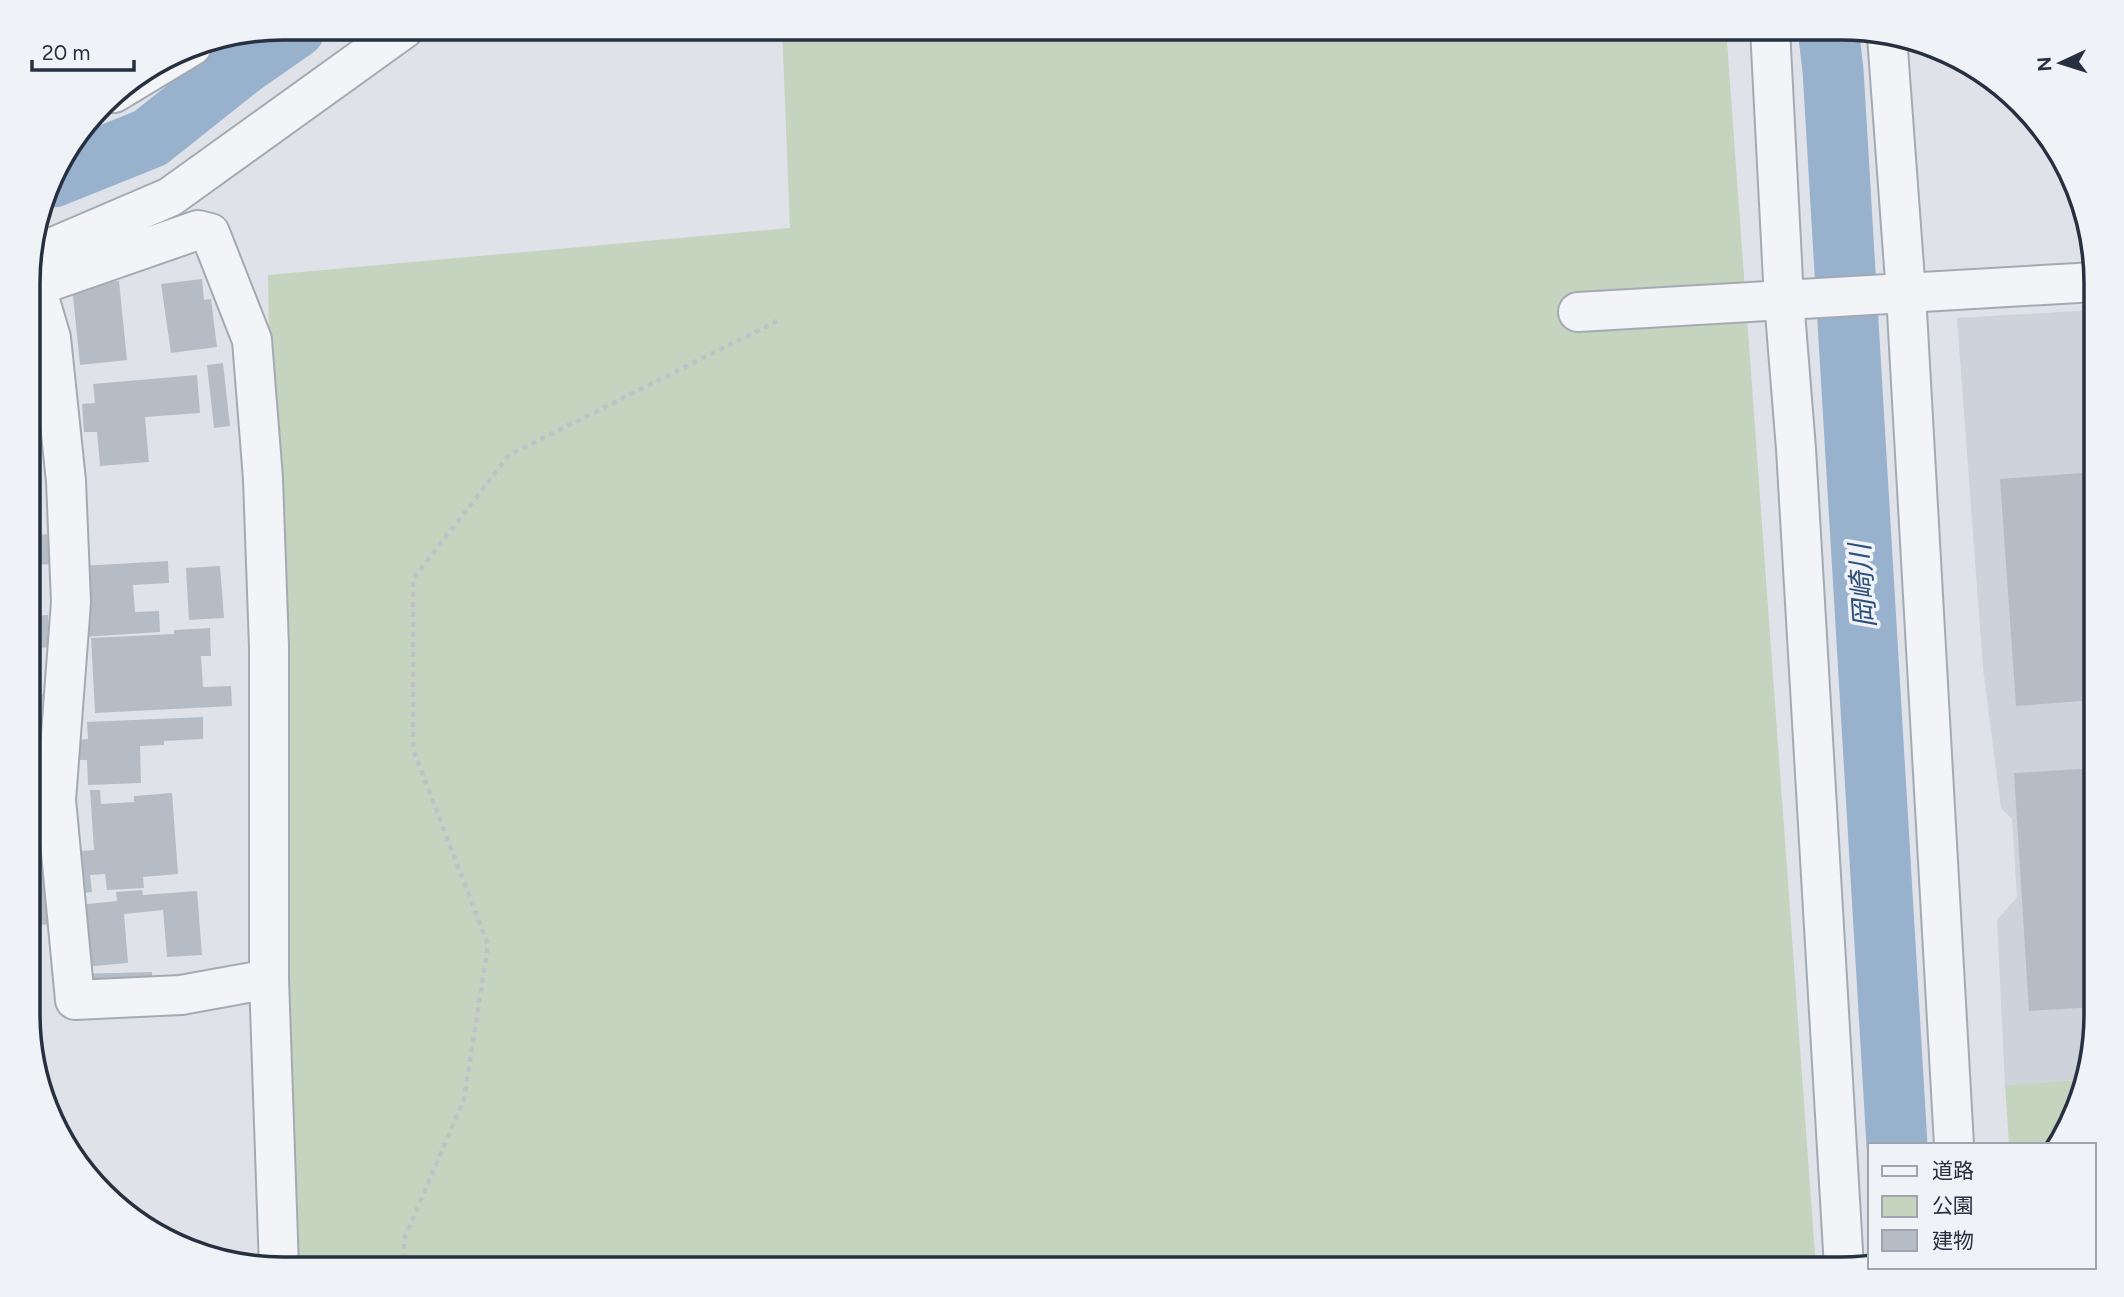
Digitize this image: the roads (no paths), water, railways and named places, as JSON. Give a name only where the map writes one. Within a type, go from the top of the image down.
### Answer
[{"type":"street","points":[[1771,40],[1784,300],[1797,463],[1843,1256]]},
{"type":"street","points":[[41,265],[170,197],[387,41]]},
{"type":"street","points":[[1888,45],[1906,294],[1954,1143]]},
{"type":"street","points":[[41,268],[198,230],[210,233],[252,340],[263,479],[269,647],[269,979],[279,1257]]},
{"type":"street","points":[[1578,312],[2083,283]]},
{"type":"street","points":[[40,299],[51,338],[66,481],[71,602],[43,801],[75,1000],[181,995],[269,979]]},
{"type":"waterway","name":"岡崎川","points":[[1829,40],[1897,1143]]},
{"type":"waterway","name":"岡崎川","points":[[68,171],[150,138],[276,41]]}]
